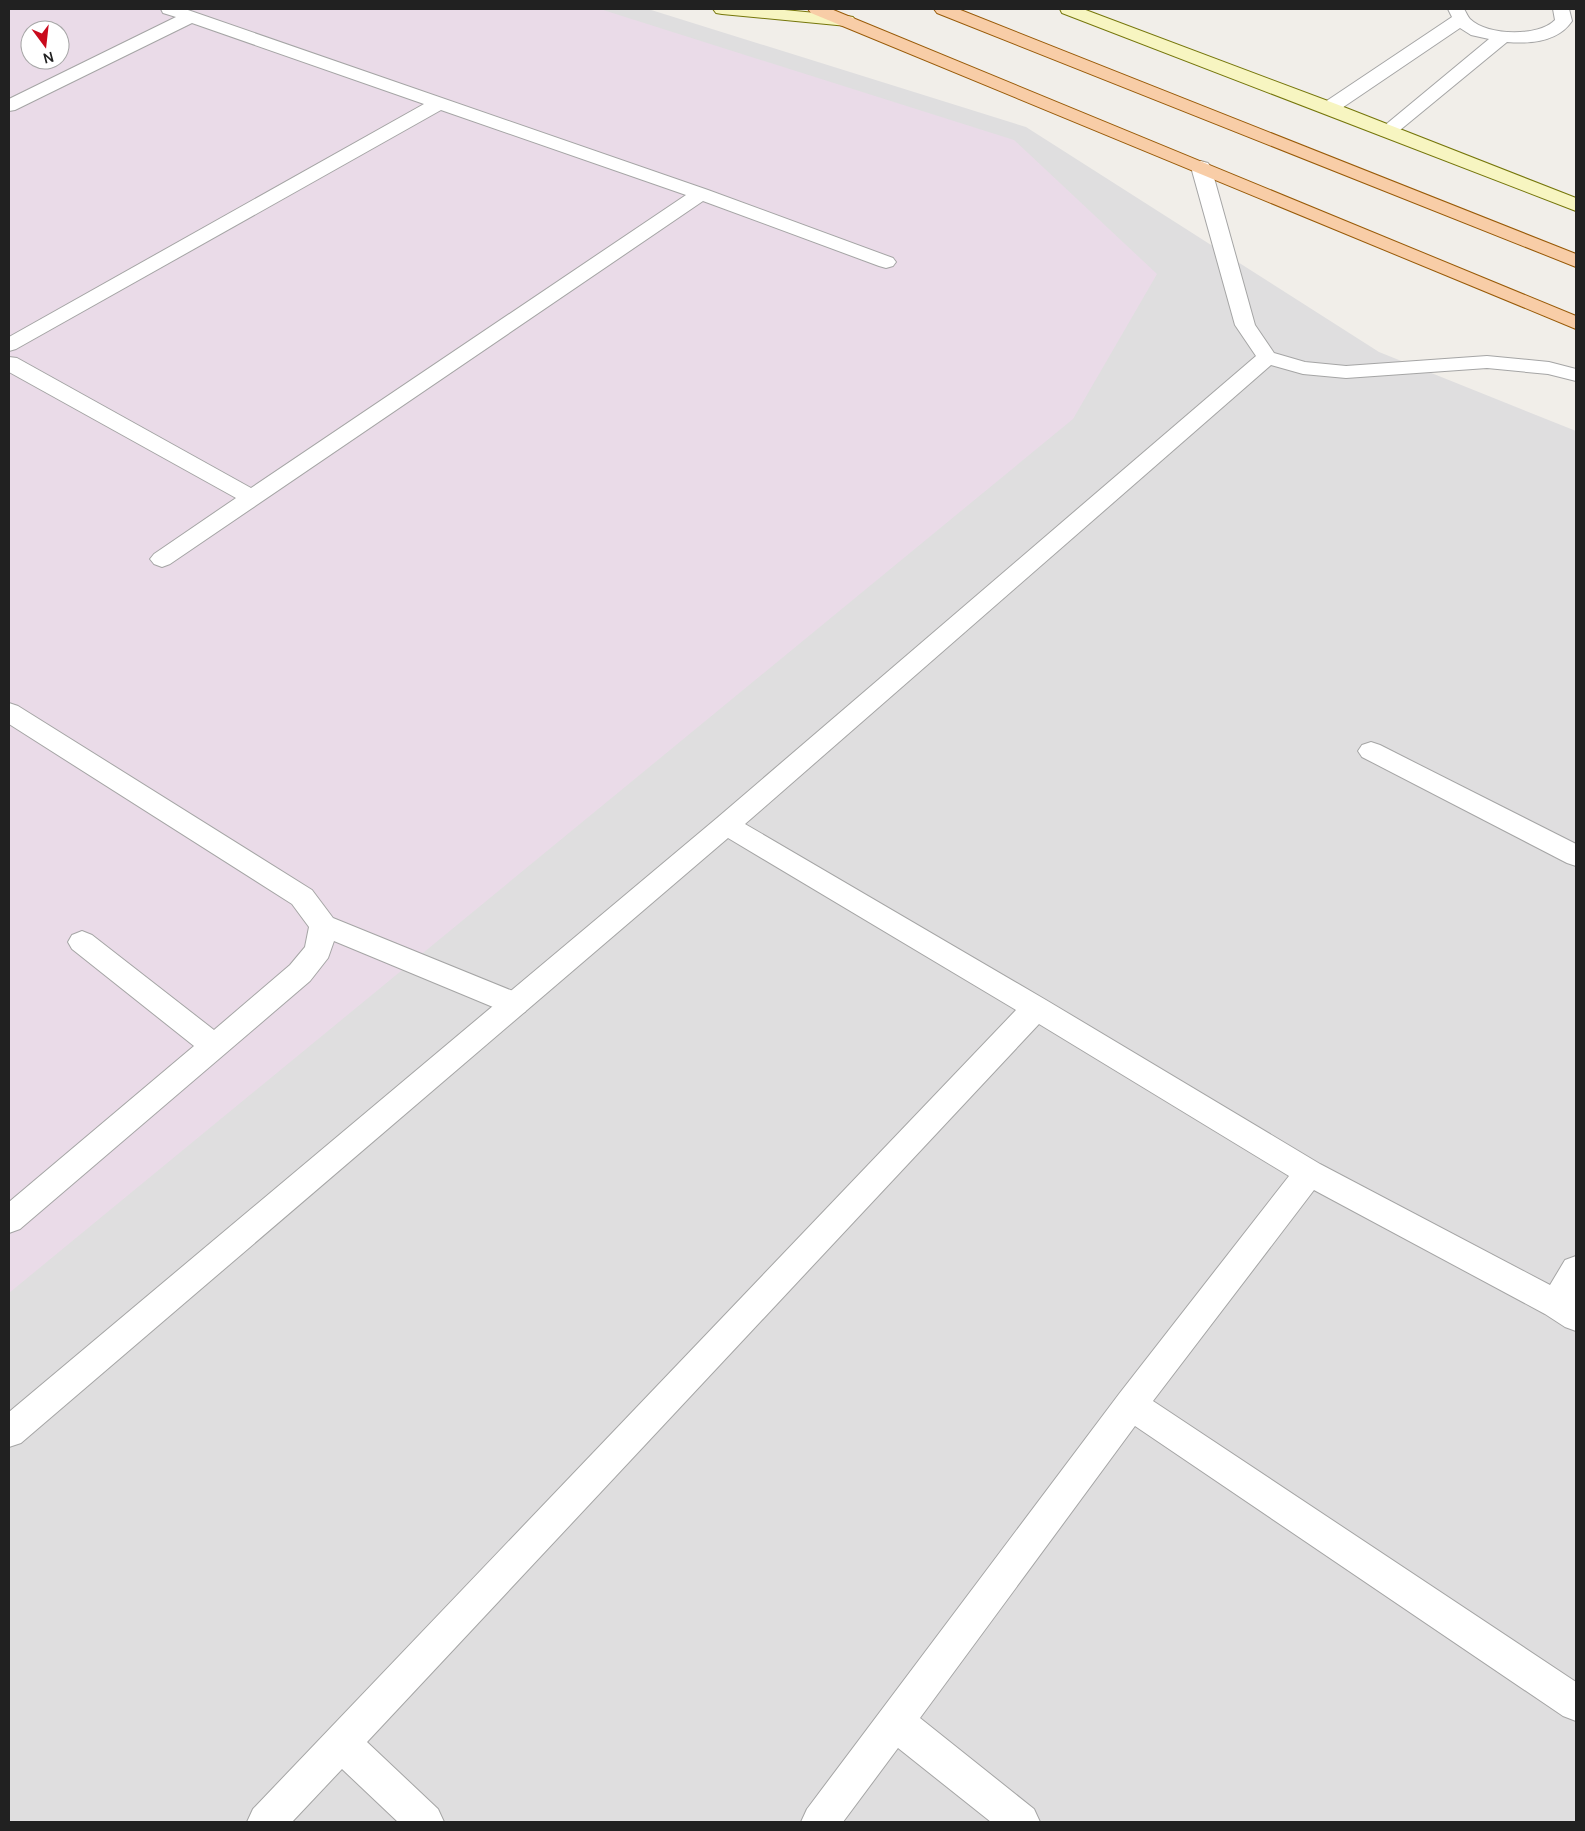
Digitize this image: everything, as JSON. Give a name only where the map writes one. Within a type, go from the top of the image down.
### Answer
[{"type":"main road","points":[[722,9],[847,21]]},
{"type":"main road","points":[[818,9],[1576,323]]},
{"type":"main road","points":[[943,9],[1576,261]]},
{"type":"main road","points":[[1068,9],[1329,108],[1576,205]]},
{"type":"street","points":[[169,9],[701,194],[886,262]]},
{"type":"street","points":[[1329,108],[1458,14],[1482,32],[1502,37],[1534,38],[1560,29],[1565,21],[1564,13],[1561,9]]},
{"type":"street","points":[[9,106],[190,17]]},
{"type":"street","points":[[1387,131],[1502,37]]},
{"type":"street","points":[[9,345],[439,103]]},
{"type":"street","points":[[1201,167],[1244,325],[1267,357],[1303,368],[1346,372],[1487,362],[1549,368],[1576,375]]},
{"type":"street","points":[[162,559],[701,194]]},
{"type":"street","points":[[9,1432],[726,825],[1267,357]]},
{"type":"street","points":[[9,363],[252,498]]},
{"type":"street","points":[[9,712],[302,897],[323,926],[515,1004]]},
{"type":"street","points":[[1371,751],[1576,856]]},
{"type":"street","points":[[726,825],[1036,1008],[1309,1173],[1566,1310],[1576,1270]]},
{"type":"street","points":[[9,1220],[300,973],[318,950],[323,926]]},
{"type":"street","points":[[82,942],[214,1046]]},
{"type":"street","points":[[266,1822],[1036,1008]]},
{"type":"street","points":[[820,1822],[1131,1405],[1309,1173]]},
{"type":"street","points":[[1131,1405],[1576,1703]]},
{"type":"street","points":[[895,1722],[1021,1822]]},
{"type":"street","points":[[342,1743],[425,1822]]},
{"type":"shaded area","points":[[9,9],[648,9],[1026,127],[1379,352],[1576,431],[1576,1822],[9,1822]]},
{"type":"shaded area","points":[[9,9],[600,9],[1014,140],[1157,274],[1073,419],[9,1293]]}]
